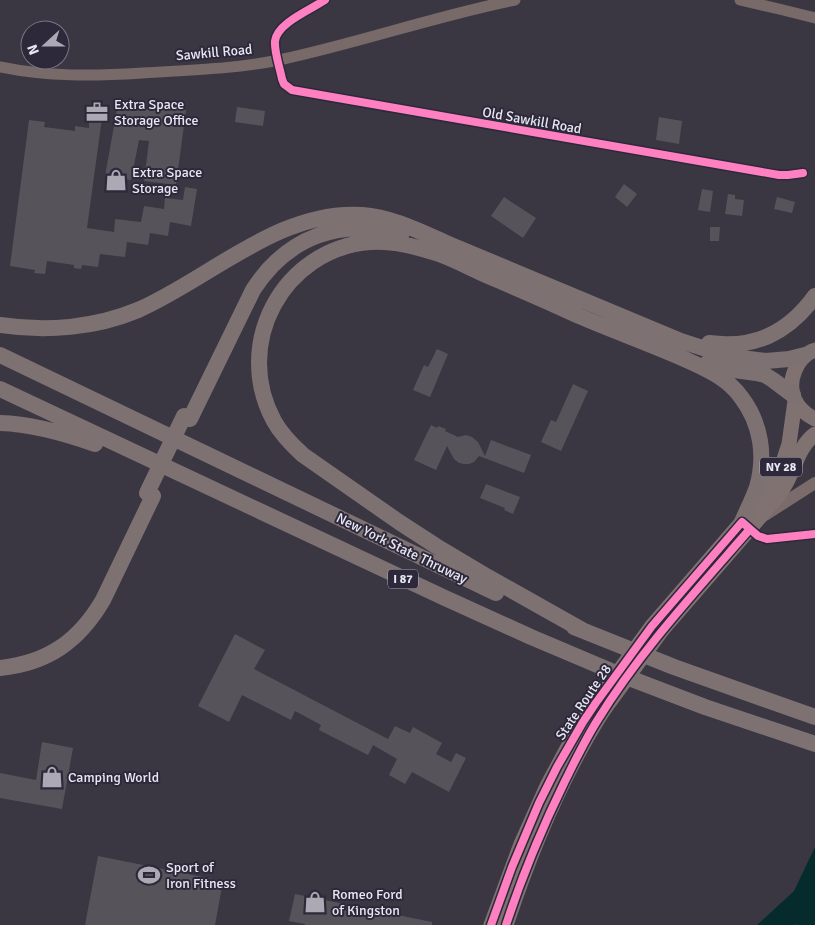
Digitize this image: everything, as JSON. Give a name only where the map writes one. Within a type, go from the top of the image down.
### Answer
[{"type":"highway","points":[[0,325],[27,328],[60,328],[92,324],[123,315],[168,295],[266,238],[292,226],[334,216],[361,215],[374,216],[424,233],[703,349],[740,358],[760,360],[778,360],[812,351]]},
{"type":"highway","points":[[0,662],[25,657],[46,648],[66,636],[83,619],[97,597],[150,494],[246,289],[254,275],[265,263],[298,236],[336,222],[374,220],[406,227]]},
{"type":"highway","points":[[187,417],[253,290],[271,266],[292,249],[324,233],[348,228],[384,230],[421,244],[439,254],[583,317],[674,354],[717,375],[733,387],[748,406],[757,427],[761,450],[760,474],[752,500],[750,521]]},
{"type":"highway","points":[[439,254],[391,242],[358,243],[324,255],[296,275],[280,294],[262,332],[259,368],[262,390],[267,406],[286,438],[316,465],[445,551],[584,632]]},
{"type":"highway","points":[[649,328],[709,343],[728,345],[749,343],[768,337],[786,327],[801,314],[815,296]]},
{"type":"highway","name":"State Route 28","points":[[750,521],[782,465],[789,444],[794,398],[792,384],[794,373],[799,363],[812,351]]},
{"type":"highway","points":[[674,354],[735,370],[765,375],[778,383],[794,398],[804,412],[815,419]]},
{"type":"highway","name":"New York State Thruway","points":[[0,355],[456,574],[584,632],[690,673],[815,717]]},
{"type":"highway","name":"New York State Thruway","points":[[0,389],[444,598],[565,652],[705,707],[815,744]]},
{"type":"highway","points":[[0,423],[62,433],[195,481]]},
{"type":"highway","name":"State Route 28","points":[[491,925],[521,844],[568,745],[600,706],[657,628],[750,521],[784,487],[803,446],[815,434]]},
{"type":"highway","points":[[0,668],[39,659],[60,648],[88,623],[103,600],[150,494]]},
{"type":"highway","name":"State Route 28","points":[[506,925],[549,813],[600,706]]},
{"type":"main road","points":[[750,521],[815,483]]},
{"type":"street","name":"Old Sawkill Road","points":[[326,0],[292,20],[280,30],[275,39],[284,84],[292,90],[779,175],[788,176],[803,173]]},
{"type":"street","name":"Sawkill Road","points":[[0,67],[62,76],[221,68],[278,60],[515,0]]},
{"type":"street","points":[[740,0],[815,18]]},
{"type":"shaded area","points":[[815,847],[815,925],[757,925],[794,891]]},
{"type":"building","points":[[118,104],[154,110],[154,106],[186,110],[176,185],[144,181],[149,141],[139,140],[131,180],[105,176]]},
{"type":"building","points":[[89,105],[105,105],[106,118],[102,118],[87,228],[114,232],[115,219],[141,222],[144,206],[164,209],[165,198],[183,200],[185,187],[197,189],[191,226],[170,222],[168,236],[150,233],[148,245],[127,242],[125,257],[100,254],[98,267],[82,265],[81,269],[74,268],[74,265],[47,261],[45,274],[34,273],[35,270],[10,266],[29,120],[45,122],[44,127],[75,131],[75,126],[89,128]]},
{"type":"building","points":[[237,107],[265,111],[263,126],[235,122]]},
{"type":"building","points":[[659,117],[682,121],[679,144],[656,140]]},
{"type":"building","points":[[624,184],[637,194],[627,207],[615,197]]},
{"type":"building","points":[[702,189],[713,191],[710,212],[698,210]]},
{"type":"building","points":[[728,194],[735,195],[735,199],[744,200],[742,216],[725,214]]},
{"type":"building","points":[[504,197],[536,218],[523,238],[491,216]]},
{"type":"building","points":[[777,197],[795,202],[792,213],[774,209]]},
{"type":"building","points":[[710,227],[720,227],[719,241],[710,241]]},
{"type":"building","points":[[437,349],[448,354],[430,397],[413,390],[424,365],[428,367]]},
{"type":"building","points":[[573,384],[588,391],[561,451],[541,442],[551,420],[556,422]]},
{"type":"building","points":[[431,425],[446,429],[445,431],[458,437],[466,435],[472,437],[478,442],[485,456],[491,440],[531,455],[524,473],[479,456],[474,462],[469,464],[459,463],[454,459],[447,446],[436,470],[414,460]]},
{"type":"building","points":[[486,484],[520,497],[513,514],[504,510],[505,508],[480,498]]},
{"type":"building","points":[[235,634],[265,650],[254,669],[388,739],[395,726],[410,733],[413,727],[442,743],[436,754],[451,762],[456,753],[466,758],[449,792],[412,772],[405,784],[389,775],[397,759],[373,745],[368,755],[319,730],[321,725],[295,711],[291,720],[242,695],[229,722],[198,706]]},
{"type":"building","name":"Camping World","points":[[42,742],[73,748],[62,809],[0,798],[0,773],[36,780]]},
{"type":"building","points":[[98,856],[223,881],[215,925],[85,925]]},
{"type":"building","name":"Romeo Ford of Kingston","points":[[295,894],[432,922],[432,925],[305,925],[289,921]]},
{"type":"cycle path","points":[[325,0],[288,22],[277,34],[275,50],[282,79],[284,84],[292,90],[779,175],[803,173]]},
{"type":"cycle path","points":[[491,925],[512,867],[539,803],[557,767],[595,704],[652,626],[742,522],[758,536],[767,539],[815,534]]},
{"type":"cycle path","points":[[506,925],[548,816],[576,758],[597,721],[631,670],[650,646],[750,529]]},
{"type":"place","name":"Extra Space Storage Office","points":[[97,112]]},
{"type":"place","name":"Extra Space Storage","points":[[116,180]]},
{"type":"place","name":"Camping World","points":[[52,777]]},
{"type":"place","name":"Sport of Iron Fitness","points":[[149,875]]},
{"type":"place","name":"Romeo Ford of Kingston","points":[[315,902]]}]
